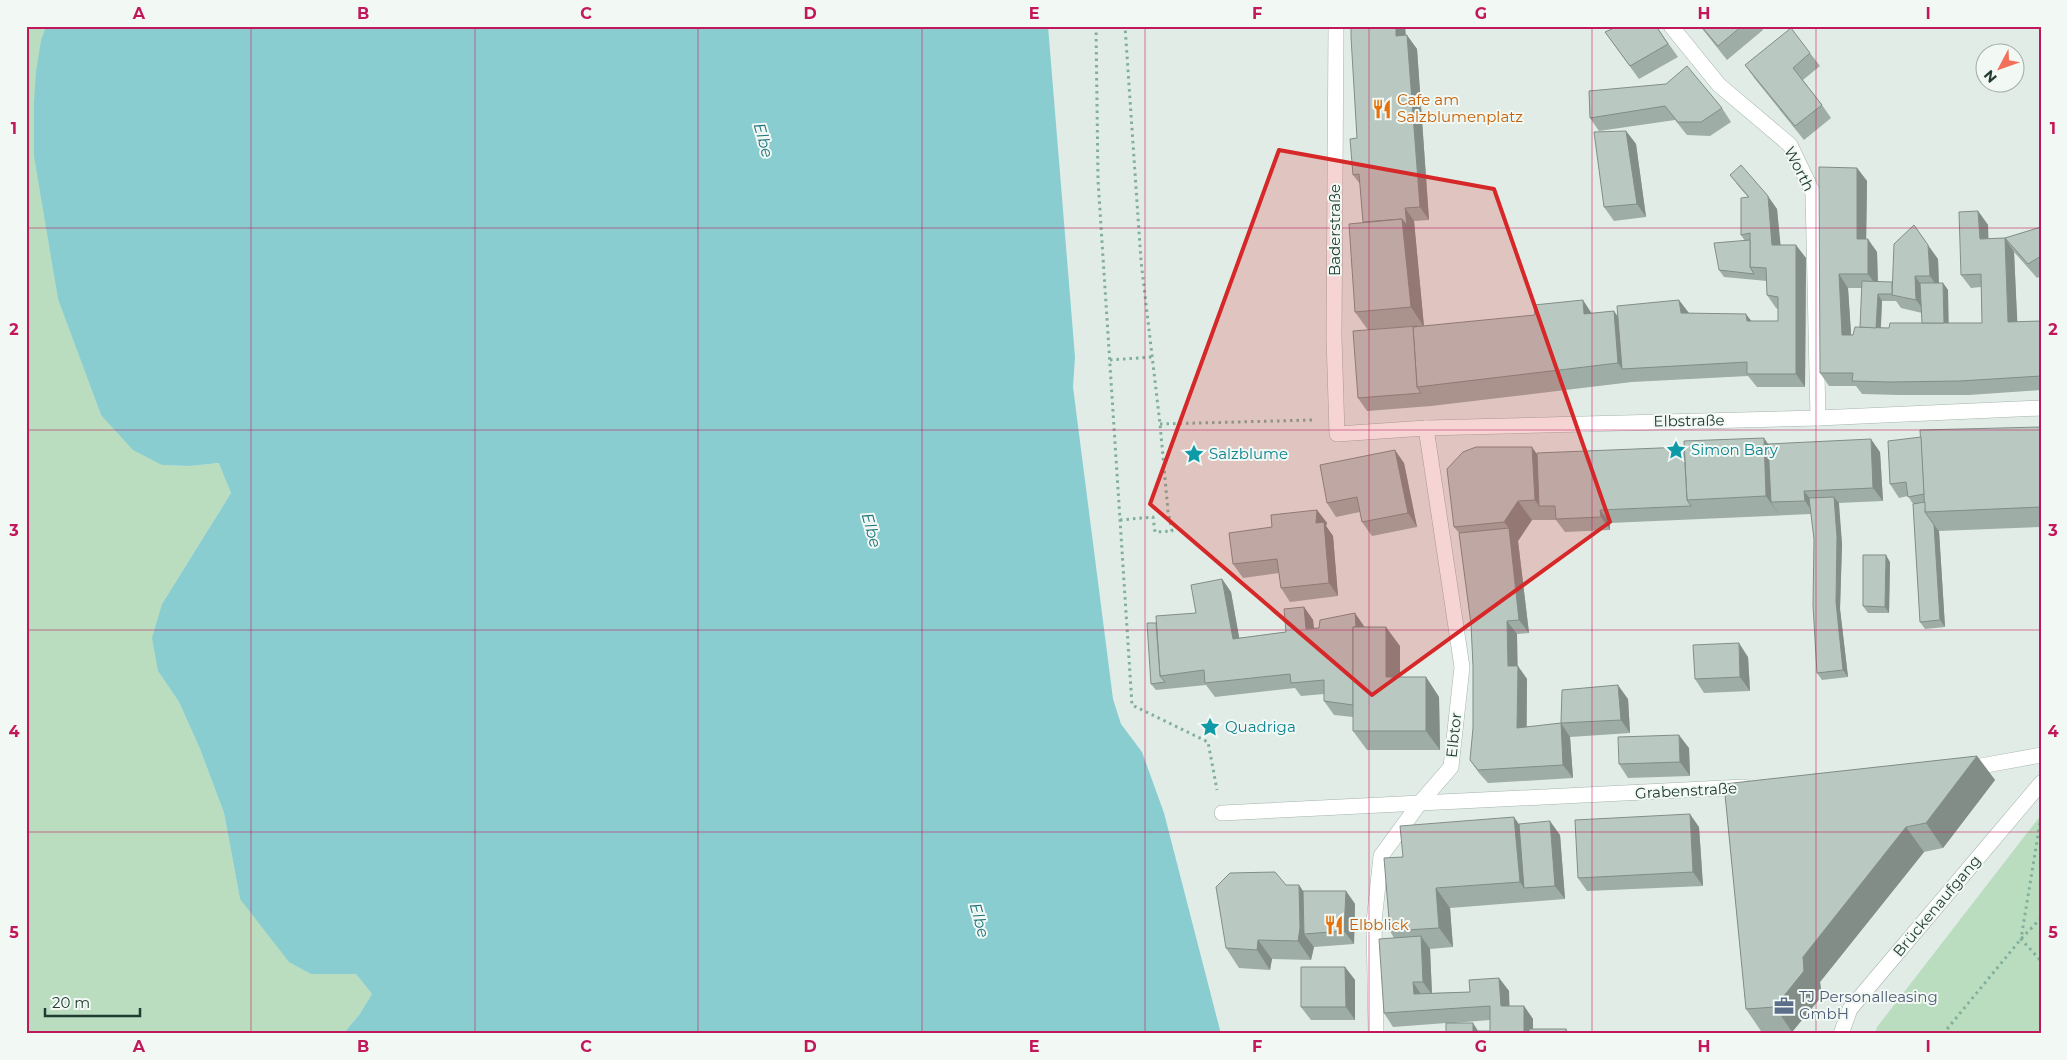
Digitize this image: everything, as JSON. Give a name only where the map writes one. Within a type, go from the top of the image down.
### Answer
[{"type":"street","name":"Baderstraße","points":[[1336,26],[1334,337],[1337,427]]},
{"type":"street","name":"Worth","points":[[1672,26],[1719,85],[1790,145],[1813,193],[1818,418]]},
{"type":"street","name":"Elbstraße","points":[[1337,427],[1426,428],[1818,418],[2041,408]]},
{"type":"street","name":"Elbtor","points":[[1376,1034],[1374,922],[1381,856],[1419,804],[1451,767],[1462,667],[1426,428]]},
{"type":"street","points":[[1953,771],[2041,755]]},
{"type":"street","name":"Brückenaufgang","points":[[1841,1034],[1850,1009],[2041,783]]},
{"type":"street","name":"Grabenstraße","points":[[1419,804],[1757,786]]},
{"type":"street","points":[[1222,813],[1419,804]]},
{"type":"path","points":[[1096,26],[1098,180],[1132,705],[1208,742],[1222,813]]},
{"type":"path","points":[[1120,520],[1153,517],[1155,532],[1172,531],[1168,511],[1141,261],[1125,26]]},
{"type":"path","points":[[1110,360],[1152,357]]},
{"type":"path","points":[[1160,424],[1337,427]]},
{"type":"path","points":[[2021,939],[2041,817]]},
{"type":"path","points":[[1943,1034],[2021,939],[2041,918]]},
{"type":"path","points":[[2021,939],[2041,961]]},
{"type":"highlighted area","points":[[1279,150],[1494,189],[1610,522],[1372,695],[1150,504]]},
{"type":"green space","points":[[26,26],[46,26],[41,40],[34,102],[34,157],[58,298],[101,415],[162,465],[190,466],[220,463],[231,493],[162,604],[158,671],[179,702],[200,749],[224,813],[240,899],[311,974],[356,974],[372,994],[359,1015],[343,1034],[26,1034]]},
{"type":"green space","points":[[2041,815],[2041,1032],[2030,1034],[1875,1034],[1877,1027]]},
{"type":"water","name":"Elbe","points":[[46,26],[1048,26],[1075,357],[1073,387],[1113,699],[1121,724],[1142,752],[1164,813],[1221,1034],[343,1034],[359,1015],[372,994],[356,974],[311,974],[289,962],[240,899],[224,813],[200,749],[179,702],[158,671],[152,638],[162,604],[231,493],[219,463],[190,466],[162,465],[133,450],[101,415],[58,299],[34,157],[36,72],[41,40]]},
{"type":"building","points":[[1351,26],[1396,26],[1396,36],[1407,35],[1420,207],[1405,208],[1407,225],[1402,219],[1363,222],[1359,174],[1353,175],[1350,139],[1357,138]]},
{"type":"building","points":[[1613,26],[1656,26],[1668,44],[1630,66],[1605,32],[1614,28]]},
{"type":"building","points":[[1701,26],[1742,26],[1718,46]]},
{"type":"building","points":[[1791,28],[1810,53],[1793,68],[1822,105],[1795,126],[1745,65]]},
{"type":"building","points":[[1687,66],[1722,108],[1701,122],[1678,122],[1665,106],[1590,118],[1589,91],[1666,84]]},
{"type":"building","points":[[1626,131],[1637,204],[1604,207],[1594,132]]},
{"type":"building","points":[[1741,165],[1768,196],[1772,245],[1796,245],[1796,374],[1747,374],[1747,362],[1622,369],[1617,306],[1679,300],[1681,313],[1746,314],[1747,321],[1778,321],[1778,297],[1767,295],[1766,268],[1750,267],[1750,233],[1741,235],[1741,198],[1749,197],[1730,175]]},
{"type":"building","points":[[1819,167],[1857,168],[1857,239],[1868,239],[1868,274],[1839,274],[1842,335],[1853,335],[1855,327],[1889,328],[1890,323],[1982,323],[1981,274],[1961,275],[1959,212],[1978,211],[1980,239],[2005,238],[2008,322],[2041,321],[2041,376],[1960,381],[1889,382],[1852,381],[1853,373],[1820,373]]},
{"type":"building","points":[[1402,219],[1411,307],[1355,312],[1349,224]]},
{"type":"building","points":[[1914,225],[1928,245],[1930,276],[1915,276],[1916,300],[1892,295],[1894,244]]},
{"type":"building","points":[[2041,227],[2041,256],[2028,264],[2005,238]]},
{"type":"building","points":[[1750,240],[1750,267],[1754,274],[1719,270],[1714,243]]},
{"type":"building","points":[[1862,281],[1892,282],[1892,294],[1878,294],[1876,328],[1860,327]]},
{"type":"building","points":[[1920,283],[1943,283],[1944,323],[1922,323]]},
{"type":"building","points":[[1583,300],[1584,314],[1614,311],[1618,363],[1417,387],[1413,327],[1535,315],[1534,305]]},
{"type":"building","points":[[1417,326],[1413,327],[1417,387],[1421,393],[1358,398],[1353,331]]},
{"type":"building","points":[[2041,427],[2041,507],[1925,512],[1920,430]]},
{"type":"building","points":[[1921,437],[1924,494],[1908,497],[1906,482],[1890,484],[1888,441]]},
{"type":"building","points":[[1764,438],[1766,496],[1687,500],[1684,441]]},
{"type":"building","points":[[1871,439],[1873,488],[1804,491],[1805,501],[1771,502],[1768,444]]},
{"type":"building","points":[[1476,447],[1532,447],[1535,500],[1518,501],[1504,522],[1454,527],[1447,469],[1463,452]]},
{"type":"building","points":[[1684,447],[1687,500],[1691,506],[1600,510],[1601,517],[1556,519],[1555,506],[1539,506],[1537,453]]},
{"type":"building","points":[[1395,450],[1408,513],[1362,522],[1357,497],[1327,503],[1320,465]]},
{"type":"building","points":[[1834,497],[1837,537],[1836,602],[1843,670],[1817,673],[1813,605],[1814,539],[1809,498]]},
{"type":"building","points":[[1925,502],[1925,512],[1934,525],[1940,620],[1920,622],[1913,504]]},
{"type":"building","points":[[1317,510],[1316,523],[1324,522],[1329,583],[1281,588],[1277,559],[1233,564],[1229,533],[1272,527],[1271,515]]},
{"type":"building","points":[[1509,528],[1519,620],[1507,621],[1508,666],[1518,666],[1517,728],[1561,723],[1563,765],[1478,770],[1470,760],[1473,728],[1471,624],[1459,533]]},
{"type":"building","points":[[1863,555],[1886,555],[1885,607],[1863,606]]},
{"type":"building","points":[[1222,579],[1233,639],[1286,632],[1284,609],[1304,607],[1306,629],[1319,628],[1320,620],[1355,613],[1356,627],[1353,627],[1353,705],[1324,701],[1324,680],[1291,683],[1290,674],[1205,683],[1204,670],[1160,676],[1156,616],[1196,613],[1191,585]]},
{"type":"building","points":[[1147,623],[1156,623],[1160,676],[1165,682],[1151,684]]},
{"type":"building","points":[[1353,627],[1386,627],[1386,677],[1426,677],[1426,731],[1353,731]]},
{"type":"building","points":[[1739,643],[1740,677],[1695,679],[1693,645]]},
{"type":"building","points":[[1618,685],[1621,720],[1561,723],[1562,690]]},
{"type":"building","points":[[1679,735],[1680,762],[1619,764],[1618,737]]},
{"type":"building","points":[[1977,756],[1926,823],[1906,827],[1803,957],[1804,971],[1775,1007],[1746,1009],[1724,784]]},
{"type":"building","points":[[1690,814],[1693,872],[1578,878],[1575,820]]},
{"type":"building","points":[[1514,817],[1520,882],[1436,888],[1439,928],[1390,931],[1384,858],[1403,857],[1400,826]]},
{"type":"building","points":[[1550,821],[1555,886],[1524,888],[1519,824]]},
{"type":"building","points":[[1275,872],[1286,885],[1299,885],[1300,928],[1298,941],[1258,940],[1257,950],[1226,948],[1216,887],[1230,873]]},
{"type":"building","points":[[1303,891],[1346,891],[1344,931],[1304,934]]},
{"type":"building","points":[[1421,936],[1423,982],[1413,982],[1414,994],[1470,992],[1469,980],[1499,978],[1501,1006],[1524,1006],[1524,1034],[1446,1034],[1446,1023],[1473,1023],[1473,1031],[1490,1031],[1490,1006],[1384,1013],[1379,939]]},
{"type":"building","points":[[1301,967],[1345,967],[1346,1007],[1301,1007]]},
{"type":"building","points":[[1529,1029],[1566,1029],[1566,1034],[1529,1034]]},
{"type":"place","name":"Cafe am Salzblumenplatz","points":[[1382,109]]},
{"type":"place","name":"Simon Bary","points":[[1676,450]]},
{"type":"place","name":"Salzblume","points":[[1194,454]]},
{"type":"place","name":"Quadriga","points":[[1210,727]]},
{"type":"place","name":"Elbblick","points":[[1334,925]]},
{"type":"place","name":"TJ Personalleasing GmbH","points":[[1784,1006]]}]
